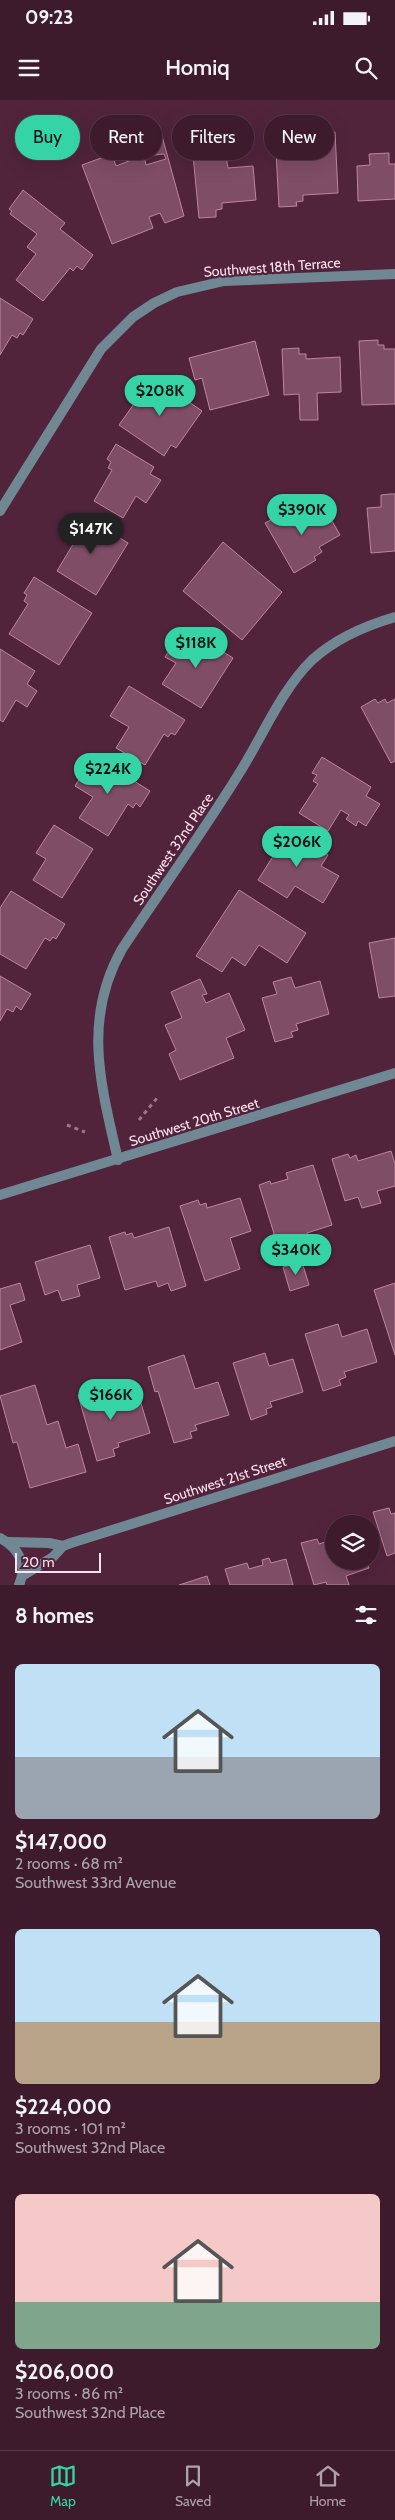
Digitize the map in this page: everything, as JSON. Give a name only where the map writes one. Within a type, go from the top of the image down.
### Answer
[{"type":"street","name":"Southwest 18th Terrace","points":[[0,510],[100,349],[133,317],[154,303],[177,292],[224,281],[395,274]]},
{"type":"street","name":"Southwest 32nd Place","points":[[118,1160],[101,1082],[99,1056],[100,1008],[110,970],[135,929],[208,822],[286,694],[310,662],[336,641],[353,632],[395,617]]},
{"type":"street","name":"Southwest 20th Street","points":[[0,1195],[395,1073]]},
{"type":"street","name":"Southwest 21st Street","points":[[4,1540],[49,1543],[63,1546],[395,1441]]},
{"type":"street","points":[[4,1540],[21,1558],[21,1580]]},
{"type":"street","name":"Southwest 21st Street","points":[[21,1580],[53,1557],[63,1546]]},
{"type":"path","points":[[139,1120],[157,1098]]},
{"type":"path","points":[[67,1125],[86,1132]]},
{"type":"building","points":[[334,132],[338,193],[303,195],[303,201],[296,202],[297,206],[279,207],[276,160],[334,160]]},
{"type":"building","points":[[162,136],[184,216],[165,223],[160,213],[149,217],[153,228],[112,244],[82,165],[96,160],[114,160],[116,166],[131,160],[145,160],[146,165],[166,159],[164,154],[162,154]]},
{"type":"building","points":[[389,153],[389,164],[395,164],[395,199],[358,201],[357,166],[370,165],[369,154]]},
{"type":"building","points":[[193,160],[227,160],[228,168],[253,166],[256,200],[222,203],[222,209],[216,210],[216,217],[199,218]]},
{"type":"building","points":[[23,190],[65,223],[60,229],[93,255],[82,270],[77,266],[73,271],[70,268],[43,301],[16,280],[36,254],[27,247],[37,234],[10,214],[12,211],[9,209]]},
{"type":"building","points":[[0,298],[33,319],[23,335],[20,333],[17,338],[12,335],[0,355]]},
{"type":"building","points":[[378,340],[378,345],[384,345],[384,349],[395,349],[395,404],[362,405],[359,341]]},
{"type":"building","points":[[255,341],[269,395],[210,410],[202,378],[195,380],[189,358]]},
{"type":"building","points":[[299,348],[299,354],[306,354],[306,359],[340,357],[341,392],[317,393],[318,420],[300,420],[299,394],[284,395],[282,349]]},
{"type":"building","points":[[153,377],[202,411],[176,448],[171,445],[164,456],[119,425]]},
{"type":"building","points":[[116,444],[154,467],[150,474],[161,480],[146,503],[136,496],[123,518],[94,501],[112,470],[108,468],[111,462],[107,459]]},
{"type":"building","points":[[395,494],[395,551],[371,553],[367,508],[381,507],[381,495]]},
{"type":"building","points":[[324,507],[340,535],[319,547],[322,552],[314,557],[316,560],[294,573],[265,523],[293,508],[300,521]]},
{"type":"building","points":[[81,514],[128,543],[96,595],[57,571],[75,541],[71,538],[74,533],[71,530]]},
{"type":"building","points":[[223,542],[282,592],[242,640],[183,591]]},
{"type":"building","points":[[34,577],[92,613],[59,665],[9,634],[28,604],[24,601],[27,595],[24,593]]},
{"type":"building","points":[[195,634],[233,658],[201,708],[162,684],[176,663],[165,657],[177,639],[187,645]]},
{"type":"building","points":[[0,649],[35,671],[27,684],[37,691],[27,707],[16,700],[3,722],[0,720]]},
{"type":"building","points":[[129,686],[185,720],[175,735],[171,733],[168,737],[164,734],[145,765],[116,748],[129,727],[110,716]]},
{"type":"building","points":[[375,699],[378,703],[385,699],[387,703],[395,699],[395,761],[391,763],[361,707]]},
{"type":"building","points":[[94,756],[150,791],[140,807],[136,803],[133,808],[128,804],[108,836],[79,818],[93,797],[75,786]]},
{"type":"building","points":[[322,757],[371,787],[366,796],[380,804],[366,826],[358,821],[356,826],[346,819],[349,815],[341,810],[328,831],[299,813],[318,784],[313,781],[317,775],[312,773]]},
{"type":"building","points":[[54,825],[93,849],[62,898],[33,880],[46,859],[36,853]]},
{"type":"building","points":[[280,826],[328,855],[321,866],[339,876],[323,903],[295,886],[287,898],[258,880],[277,850],[268,845]]},
{"type":"building","points":[[239,890],[306,933],[287,963],[259,945],[245,966],[232,957],[222,972],[196,956]]},
{"type":"building","points":[[11,891],[65,924],[56,939],[53,937],[50,941],[45,938],[26,969],[0,954],[0,908]]},
{"type":"building","points":[[395,938],[395,996],[379,998],[369,943]]},
{"type":"building","points":[[0,976],[31,994],[21,1010],[16,1006],[13,1012],[7,1009],[0,1021]]},
{"type":"building","points":[[291,977],[295,988],[320,981],[329,1014],[296,1024],[298,1030],[291,1032],[293,1037],[275,1042],[262,998],[277,994],[273,982]]},
{"type":"building","points":[[200,979],[207,994],[202,995],[206,1003],[229,993],[245,1030],[226,1038],[234,1058],[180,1080],[169,1054],[176,1050],[165,1025],[182,1018],[171,992]]},
{"type":"building","points":[[391,1151],[395,1164],[395,1186],[377,1191],[381,1203],[362,1208],[358,1197],[345,1201],[332,1159],[348,1154],[350,1158],[356,1155],[358,1161]]},
{"type":"building","points":[[313,1165],[332,1225],[307,1233],[311,1247],[293,1253],[292,1249],[280,1253],[259,1185],[270,1181],[271,1184],[288,1179],[286,1173]]},
{"type":"building","points":[[240,1198],[251,1231],[230,1238],[240,1269],[205,1281],[180,1206],[198,1200],[200,1205],[206,1203],[207,1208]]},
{"type":"building","points":[[169,1227],[186,1286],[171,1291],[168,1283],[158,1287],[156,1281],[125,1290],[109,1237],[125,1232],[126,1235],[132,1233],[134,1238]]},
{"type":"building","points":[[90,1245],[100,1278],[77,1285],[80,1296],[62,1301],[58,1290],[45,1295],[35,1262]]},
{"type":"building","points":[[302,1262],[309,1285],[290,1291],[283,1267]]},
{"type":"building","points":[[20,1283],[25,1300],[10,1305],[22,1342],[0,1350],[0,1289]]},
{"type":"building","points":[[395,1283],[395,1355],[374,1290]]},
{"type":"building","points":[[338,1324],[342,1337],[367,1329],[377,1362],[344,1372],[346,1377],[339,1380],[341,1385],[323,1391],[305,1334]]},
{"type":"building","points":[[265,1353],[269,1366],[293,1359],[303,1392],[270,1402],[272,1407],[266,1409],[267,1414],[251,1420],[233,1363]]},
{"type":"building","points":[[184,1355],[195,1389],[218,1382],[229,1415],[195,1425],[197,1430],[190,1432],[192,1438],[174,1443],[158,1391],[155,1392],[148,1367]]},
{"type":"building","points":[[112,1384],[118,1406],[140,1400],[150,1433],[118,1443],[119,1447],[113,1449],[115,1456],[97,1461],[78,1395]]},
{"type":"building","points":[[35,1385],[47,1425],[58,1421],[66,1448],[78,1444],[86,1472],[30,1488],[17,1442],[13,1443],[0,1396]]},
{"type":"building","points":[[389,1508],[391,1514],[395,1513],[395,1553],[387,1556],[380,1534],[380,1515],[374,1515],[373,1512]]},
{"type":"building","points":[[317,1539],[319,1544],[325,1542],[325,1570],[363,1570],[346,1576],[349,1585],[327,1585],[326,1582],[314,1585],[301,1543]]},
{"type":"building","points":[[269,1558],[271,1563],[286,1559],[293,1585],[230,1585],[225,1569],[247,1563],[249,1569],[263,1565],[262,1560]]},
{"type":"building","points":[[207,1576],[210,1585],[179,1585]]}]
